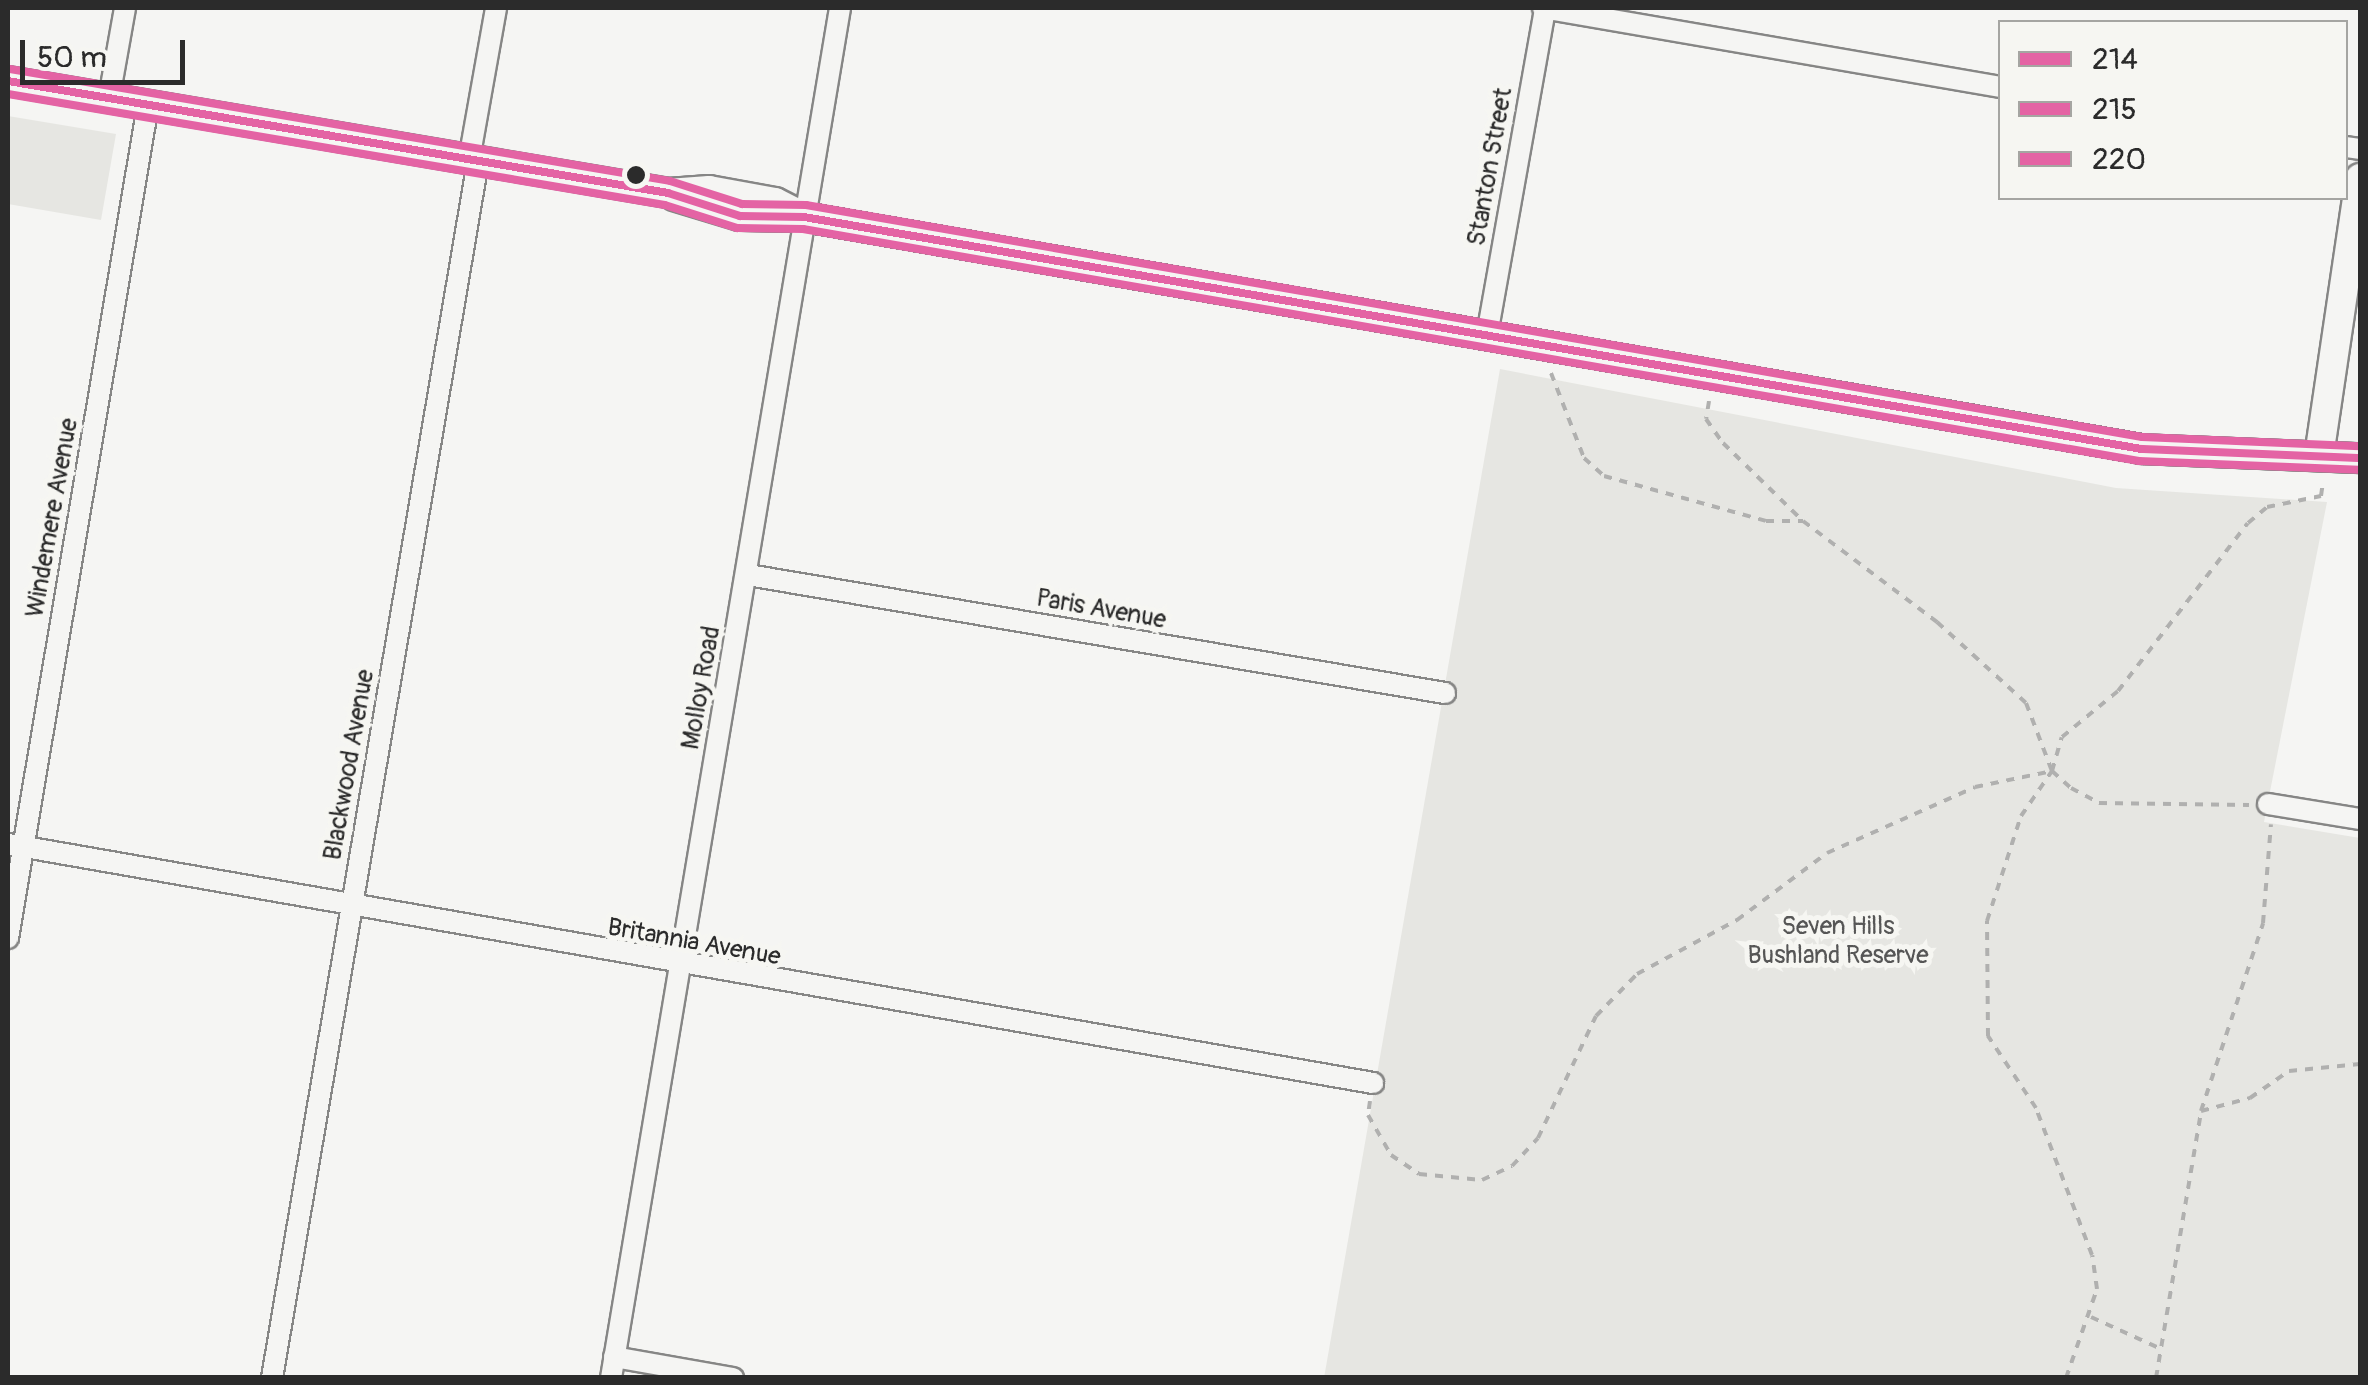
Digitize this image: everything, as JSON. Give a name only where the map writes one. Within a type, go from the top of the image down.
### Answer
[{"type":"main road","points":[[8,81],[668,194],[740,216],[804,217],[2140,449],[2360,458]]},
{"type":"main road","points":[[2319,456],[2360,178]]},
{"type":"street","points":[[109,98],[125,8]]},
{"type":"street","name":"Blackwood Avenue","points":[[272,1378],[496,8]]},
{"type":"street","name":"Molloy Road","points":[[613,1367],[840,8]]},
{"type":"street","points":[[1544,8],[1998,87]]},
{"type":"street","name":"Stanton Street","points":[[1487,335],[1544,8]]},
{"type":"street","name":"Windemere Avenue","points":[[8,938],[15,846],[148,105]]},
{"type":"street","name":"Paris Avenue","points":[[748,575],[1445,693]]},
{"type":"street","points":[[2268,804],[2360,819]]},
{"type":"street","name":"Britannia Avenue","points":[[15,846],[351,910],[1373,1083]]},
{"type":"street","points":[[613,1367],[733,1378]]},
{"type":"path","points":[[1551,372],[1584,458],[1604,476],[1766,521],[1803,521]]},
{"type":"path","points":[[1709,401],[1706,419],[1723,443],[1803,521],[1938,622],[2026,704],[2052,771],[2099,803],[2268,804],[2273,836],[2263,923],[2201,1111],[2156,1378]]},
{"type":"path","points":[[2066,1378],[2098,1289],[2084,1225],[2036,1108],[1988,1036],[1982,1011],[1988,921],[2000,876],[2020,816],[2052,771],[2062,736],[2118,692],[2248,523],[2268,507],[2321,496],[2319,456]]},
{"type":"path","points":[[1373,1083],[1368,1115],[1391,1155],[1419,1174],[1482,1180],[1512,1166],[1538,1138],[1596,1016],[1637,974],[1737,920],[1828,854],[1976,787],[2052,771]]},
{"type":"path","points":[[2201,1111],[2250,1098],[2288,1071],[2360,1064]]},
{"type":"path","points":[[2091,1317],[2161,1348]]},
{"type":"green space","points":[[8,116],[116,134],[101,220],[8,204]]},
{"type":"green space","name":"Seven Hills Bushland Reserve","points":[[1500,369],[2116,488],[2327,502],[2264,822],[2360,838],[2360,1377],[1324,1378]]},
{"type":"transit line","name":"220","points":[[10,69],[670,181],[742,204],[806,205],[2142,437],[2360,446]]},
{"type":"transit line","name":"214","points":[[8,81],[668,193],[740,216],[804,217],[2141,449],[2360,458]]},
{"type":"transit line","name":"215","points":[[8,94],[665,205],[737,228],[803,229],[2139,461],[2359,470]]}]
